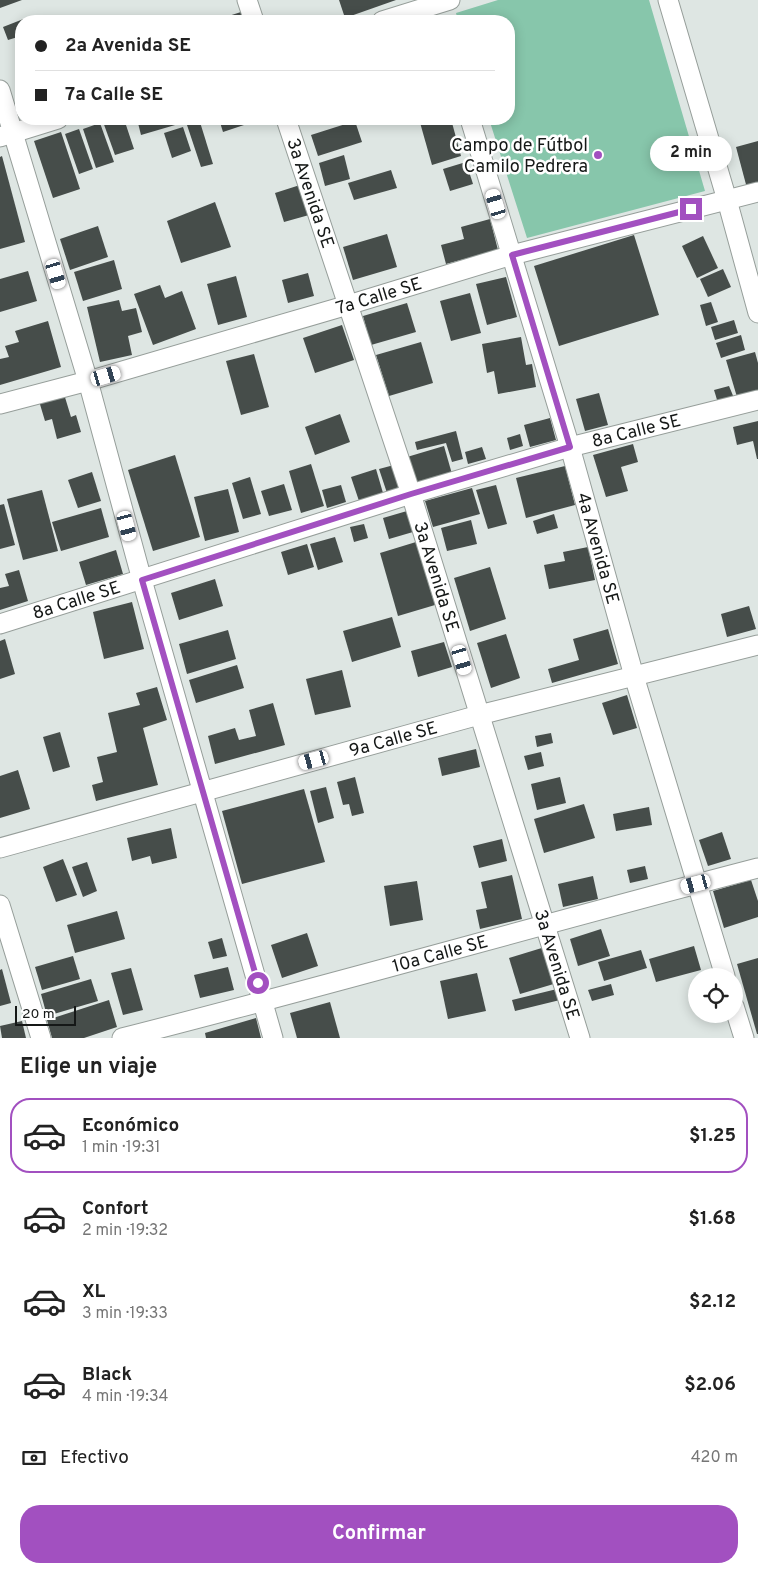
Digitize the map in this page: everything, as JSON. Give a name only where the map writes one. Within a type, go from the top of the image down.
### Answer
[{"type":"street","points":[[247,0],[252,15]]},
{"type":"street","points":[[668,0],[758,313]]},
{"type":"street","points":[[405,15],[439,6]]},
{"type":"street","points":[[0,90],[6,134],[88,381],[142,580],[274,1038]]},
{"type":"street","points":[[6,134],[37,125]]},
{"type":"street","name":"3a Avenida SE","points":[[288,125],[411,494],[580,1038]]},
{"type":"street","name":"4a Avenida SE","points":[[472,125],[570,447],[634,676],[722,968]]},
{"type":"street","name":"7a Calle SE","points":[[0,404],[88,381],[348,306],[512,255],[758,192]]},
{"type":"street","name":"8a Calle SE","points":[[0,624],[411,494],[570,447],[758,400]]},
{"type":"street","name":"9a Calle SE","points":[[0,848],[479,715],[758,645]]},
{"type":"street","name":"10a Calle SE","points":[[122,1038],[264,1002],[758,868]]},
{"type":"street","points":[[0,905],[41,1038]]},
{"type":"street","points":[[739,1023],[744,1038]]},
{"type":"green space","name":"Campo de Fútbol Camilo Pedrera","points":[[498,0],[649,0],[705,191],[527,238],[491,125],[515,125],[515,15],[456,15],[456,13]]},
{"type":"building","points":[[0,0],[22,0],[0,8]]},
{"type":"building","points":[[339,0],[396,0],[354,15],[344,15]]},
{"type":"building","points":[[15,22],[15,38],[8,40],[3,27]]},
{"type":"building","points":[[101,125],[114,162],[96,168],[83,129]]},
{"type":"building","points":[[104,125],[126,125],[134,149],[115,155]]},
{"type":"building","points":[[138,125],[175,125],[141,135]]},
{"type":"building","points":[[187,125],[201,125],[213,164],[201,167]]},
{"type":"building","points":[[221,125],[244,125],[223,132]]},
{"type":"building","points":[[342,125],[356,125],[362,142],[318,156],[311,135]]},
{"type":"building","points":[[421,125],[453,125],[461,156],[432,165]]},
{"type":"building","points":[[183,127],[191,151],[172,158],[164,133]]},
{"type":"building","points":[[79,129],[93,169],[79,174],[65,134]]},
{"type":"building","points":[[61,132],[80,189],[53,198],[34,141]]},
{"type":"building","points":[[758,141],[758,189],[748,192],[736,147]]},
{"type":"building","points":[[344,155],[350,179],[325,186],[319,163]]},
{"type":"building","points":[[2,156],[25,242],[0,249],[0,157]]},
{"type":"building","points":[[466,162],[473,184],[450,191],[443,169]]},
{"type":"building","points":[[391,170],[397,188],[354,200],[348,183]]},
{"type":"building","points":[[300,185],[309,215],[284,222],[275,193]]},
{"type":"building","points":[[215,202],[231,247],[181,263],[167,221]]},
{"type":"building","points":[[490,219],[498,250],[446,264],[441,245],[464,239],[461,227]]},
{"type":"building","points":[[98,226],[108,257],[70,270],[60,239]]},
{"type":"building","points":[[387,234],[397,267],[353,280],[343,247]]},
{"type":"building","points":[[634,235],[659,315],[559,346],[534,266]]},
{"type":"building","points":[[703,236],[718,268],[697,278],[682,246]]},
{"type":"building","points":[[114,260],[122,289],[83,301],[74,272]]},
{"type":"building","points":[[723,269],[731,287],[708,297],[700,279]]},
{"type":"building","points":[[28,271],[37,301],[0,312],[0,279]]},
{"type":"building","points":[[308,273],[314,296],[288,303],[282,280]]},
{"type":"building","points":[[236,276],[247,317],[218,325],[207,284]]},
{"type":"building","points":[[506,277],[517,317],[487,325],[476,284]]},
{"type":"building","points":[[160,285],[165,298],[182,291],[196,329],[153,345],[134,294]]},
{"type":"building","points":[[470,293],[481,333],[451,341],[440,301]]},
{"type":"building","points":[[119,300],[122,311],[136,308],[142,332],[128,336],[132,355],[100,362],[87,307]]},
{"type":"building","points":[[711,302],[718,322],[706,326],[700,305]]},
{"type":"building","points":[[407,303],[416,332],[371,345],[363,316]]},
{"type":"building","points":[[734,320],[738,333],[715,340],[711,327]]},
{"type":"building","points":[[48,321],[61,367],[0,385],[0,359],[9,357],[5,346],[19,342],[15,331]]},
{"type":"building","points":[[342,325],[354,360],[315,373],[303,338]]},
{"type":"building","points":[[741,335],[745,350],[721,358],[716,343]]},
{"type":"building","points":[[521,337],[526,365],[532,364],[536,387],[498,394],[494,371],[487,373],[482,344]]},
{"type":"building","points":[[421,342],[433,383],[389,396],[376,355]]},
{"type":"building","points":[[755,352],[758,363],[758,391],[737,397],[726,360]]},
{"type":"building","points":[[254,354],[269,407],[241,415],[226,361]]},
{"type":"building","points":[[729,386],[734,398],[718,403],[714,390]]},
{"type":"building","points":[[599,393],[608,425],[585,431],[576,399]]},
{"type":"building","points":[[64,394],[71,417],[76,415],[81,432],[57,439],[52,419],[45,421],[39,401]]},
{"type":"building","points":[[340,414],[350,442],[315,455],[305,427]]},
{"type":"building","points":[[550,418],[556,440],[530,447],[524,425]]},
{"type":"building","points":[[758,421],[757,459],[753,441],[737,445],[733,427]]},
{"type":"building","points":[[456,431],[463,459],[452,462],[446,443],[417,450],[415,442]]},
{"type":"building","points":[[520,434],[523,446],[510,450],[507,438]]},
{"type":"building","points":[[633,444],[638,462],[621,467],[628,491],[606,497],[593,455]]},
{"type":"building","points":[[444,446],[452,474],[415,485],[407,457]]},
{"type":"building","points":[[482,447],[486,459],[468,464],[465,452]]},
{"type":"building","points":[[175,455],[200,537],[153,551],[128,470]]},
{"type":"building","points":[[311,464],[324,506],[301,513],[289,471]]},
{"type":"building","points":[[394,465],[401,488],[387,493],[379,469]]},
{"type":"building","points":[[565,466],[575,505],[526,518],[516,478]]},
{"type":"building","points":[[376,469],[383,493],[359,501],[351,477]]},
{"type":"building","points":[[92,472],[101,501],[78,508],[68,480]]},
{"type":"building","points":[[250,477],[261,514],[243,519],[232,483]]},
{"type":"building","points":[[284,484],[292,510],[269,516],[261,491]]},
{"type":"building","points":[[341,485],[346,502],[327,508],[322,490]]},
{"type":"building","points":[[496,485],[507,524],[488,529],[476,490]]},
{"type":"building","points":[[472,488],[480,514],[433,527],[425,501]]},
{"type":"building","points":[[228,489],[239,532],[205,541],[194,497]]},
{"type":"building","points":[[42,490],[58,551],[23,560],[7,499]]},
{"type":"building","points":[[4,504],[15,545],[0,549],[0,505]]},
{"type":"building","points":[[101,508],[109,537],[61,551],[52,522]]},
{"type":"building","points":[[407,511],[413,532],[389,539],[383,518]]},
{"type":"building","points":[[554,514],[558,528],[537,534],[533,521]]},
{"type":"building","points":[[471,520],[477,544],[447,551],[441,528]]},
{"type":"building","points":[[364,524],[368,538],[354,542],[350,527]]},
{"type":"building","points":[[335,537],[343,562],[318,570],[310,544]]},
{"type":"building","points":[[416,542],[435,605],[398,616],[380,553]]},
{"type":"building","points":[[307,544],[314,567],[288,575],[281,552]]},
{"type":"building","points":[[588,547],[595,580],[549,589],[544,565],[565,561],[563,552]]},
{"type":"building","points":[[116,550],[123,574],[86,585],[79,562]]},
{"type":"building","points":[[490,567],[506,619],[470,631],[454,578]]},
{"type":"building","points":[[19,570],[28,601],[0,610],[0,588],[9,586],[5,574]]},
{"type":"building","points":[[215,579],[223,606],[179,620],[171,593]]},
{"type":"building","points":[[132,602],[144,649],[104,659],[93,612]]},
{"type":"building","points":[[749,606],[756,629],[727,637],[721,614]]},
{"type":"building","points":[[392,617],[401,647],[352,662],[343,631]]},
{"type":"building","points":[[608,629],[618,664],[552,683],[548,669],[579,660],[573,639]]},
{"type":"building","points":[[228,630],[236,659],[187,674],[179,644]]},
{"type":"building","points":[[506,634],[520,678],[491,688],[477,643]]},
{"type":"building","points":[[5,639],[15,674],[0,679],[0,641]]},
{"type":"building","points":[[444,642],[452,667],[418,677],[411,651]]},
{"type":"building","points":[[237,665],[244,688],[196,703],[189,680]]},
{"type":"building","points":[[342,670],[351,707],[315,715],[306,679]]},
{"type":"building","points":[[157,687],[167,720],[143,728],[158,785],[96,801],[92,785],[103,782],[97,757],[117,752],[108,713],[140,705],[136,693]]},
{"type":"building","points":[[627,695],[637,728],[613,735],[602,703]]},
{"type":"building","points":[[273,703],[285,745],[215,764],[208,736],[235,728],[239,740],[256,736],[249,710]]},
{"type":"building","points":[[60,732],[70,767],[53,772],[43,737]]},
{"type":"building","points":[[551,733],[553,743],[537,747],[535,736]]},
{"type":"building","points":[[476,749],[480,767],[442,776],[438,758]]},
{"type":"building","points":[[541,752],[544,766],[528,770],[524,756]]},
{"type":"building","points":[[18,770],[30,809],[0,818],[0,776]]},
{"type":"building","points":[[355,777],[364,813],[352,816],[349,804],[343,805],[337,782]]},
{"type":"building","points":[[560,777],[566,803],[537,810],[531,784]]},
{"type":"building","points":[[326,787],[334,818],[318,823],[310,791]]},
{"type":"building","points":[[304,789],[325,862],[242,884],[222,811]]},
{"type":"building","points":[[584,804],[595,838],[544,853],[534,819]]},
{"type":"building","points":[[649,807],[652,825],[616,831],[613,814]]},
{"type":"building","points":[[171,828],[177,858],[152,864],[150,856],[132,861],[127,838]]},
{"type":"building","points":[[722,832],[731,859],[708,866],[699,840]]},
{"type":"building","points":[[502,839],[507,861],[479,868],[473,846]]},
{"type":"building","points":[[63,859],[77,895],[56,902],[43,867]]},
{"type":"building","points":[[87,862],[97,891],[83,897],[72,867]]},
{"type":"building","points":[[645,866],[648,879],[630,883],[627,870]]},
{"type":"building","points":[[512,875],[522,919],[480,929],[476,910],[487,908],[481,882]]},
{"type":"building","points":[[593,876],[598,899],[563,907],[558,884]]},
{"type":"building","points":[[751,880],[758,901],[758,917],[724,928],[713,891]]},
{"type":"building","points":[[417,881],[423,920],[390,926],[384,886]]},
{"type":"building","points":[[117,911],[125,939],[75,953],[67,925]]},
{"type":"building","points":[[601,929],[610,956],[578,966],[570,939]]},
{"type":"building","points":[[307,933],[318,966],[282,978],[271,945]]},
{"type":"building","points":[[222,938],[227,956],[213,959],[208,942]]},
{"type":"building","points":[[694,946],[700,968],[688,968],[688,973],[656,982],[649,959]]},
{"type":"building","points":[[545,947],[557,983],[520,994],[509,958]]},
{"type":"building","points":[[641,950],[647,968],[604,981],[598,962]]},
{"type":"building","points":[[73,956],[80,979],[42,990],[35,967]]},
{"type":"building","points":[[758,958],[758,1034],[743,985],[743,968],[738,968],[737,964]]},
{"type":"building","points":[[228,967],[234,990],[200,998],[194,975]]},
{"type":"building","points":[[131,968],[143,1010],[123,1015],[111,973]]},
{"type":"building","points":[[2,969],[11,1003],[0,1006],[0,970]]},
{"type":"building","points":[[477,973],[486,1011],[448,1019],[440,981]]},
{"type":"building","points":[[91,979],[98,1001],[47,1016],[41,994]]},
{"type":"building","points":[[611,984],[614,995],[592,1001],[588,990]]},
{"type":"building","points":[[557,989],[560,1000],[515,1011],[512,1000]]},
{"type":"building","points":[[109,1000],[117,1027],[84,1038],[52,1038],[47,1020]]},
{"type":"building","points":[[330,1002],[340,1038],[297,1038],[290,1013]]},
{"type":"building","points":[[256,1018],[261,1038],[206,1038],[205,1033]]},
{"type":"building","points":[[22,1021],[26,1038],[2,1038],[0,1026]]},
{"type":"place","name":"Campo de Fútbol Camilo Pedrera","points":[[598,155]]},
{"type":"route","points":[[258,983],[142,580],[411,494],[570,447],[512,255],[691,209]]}]
